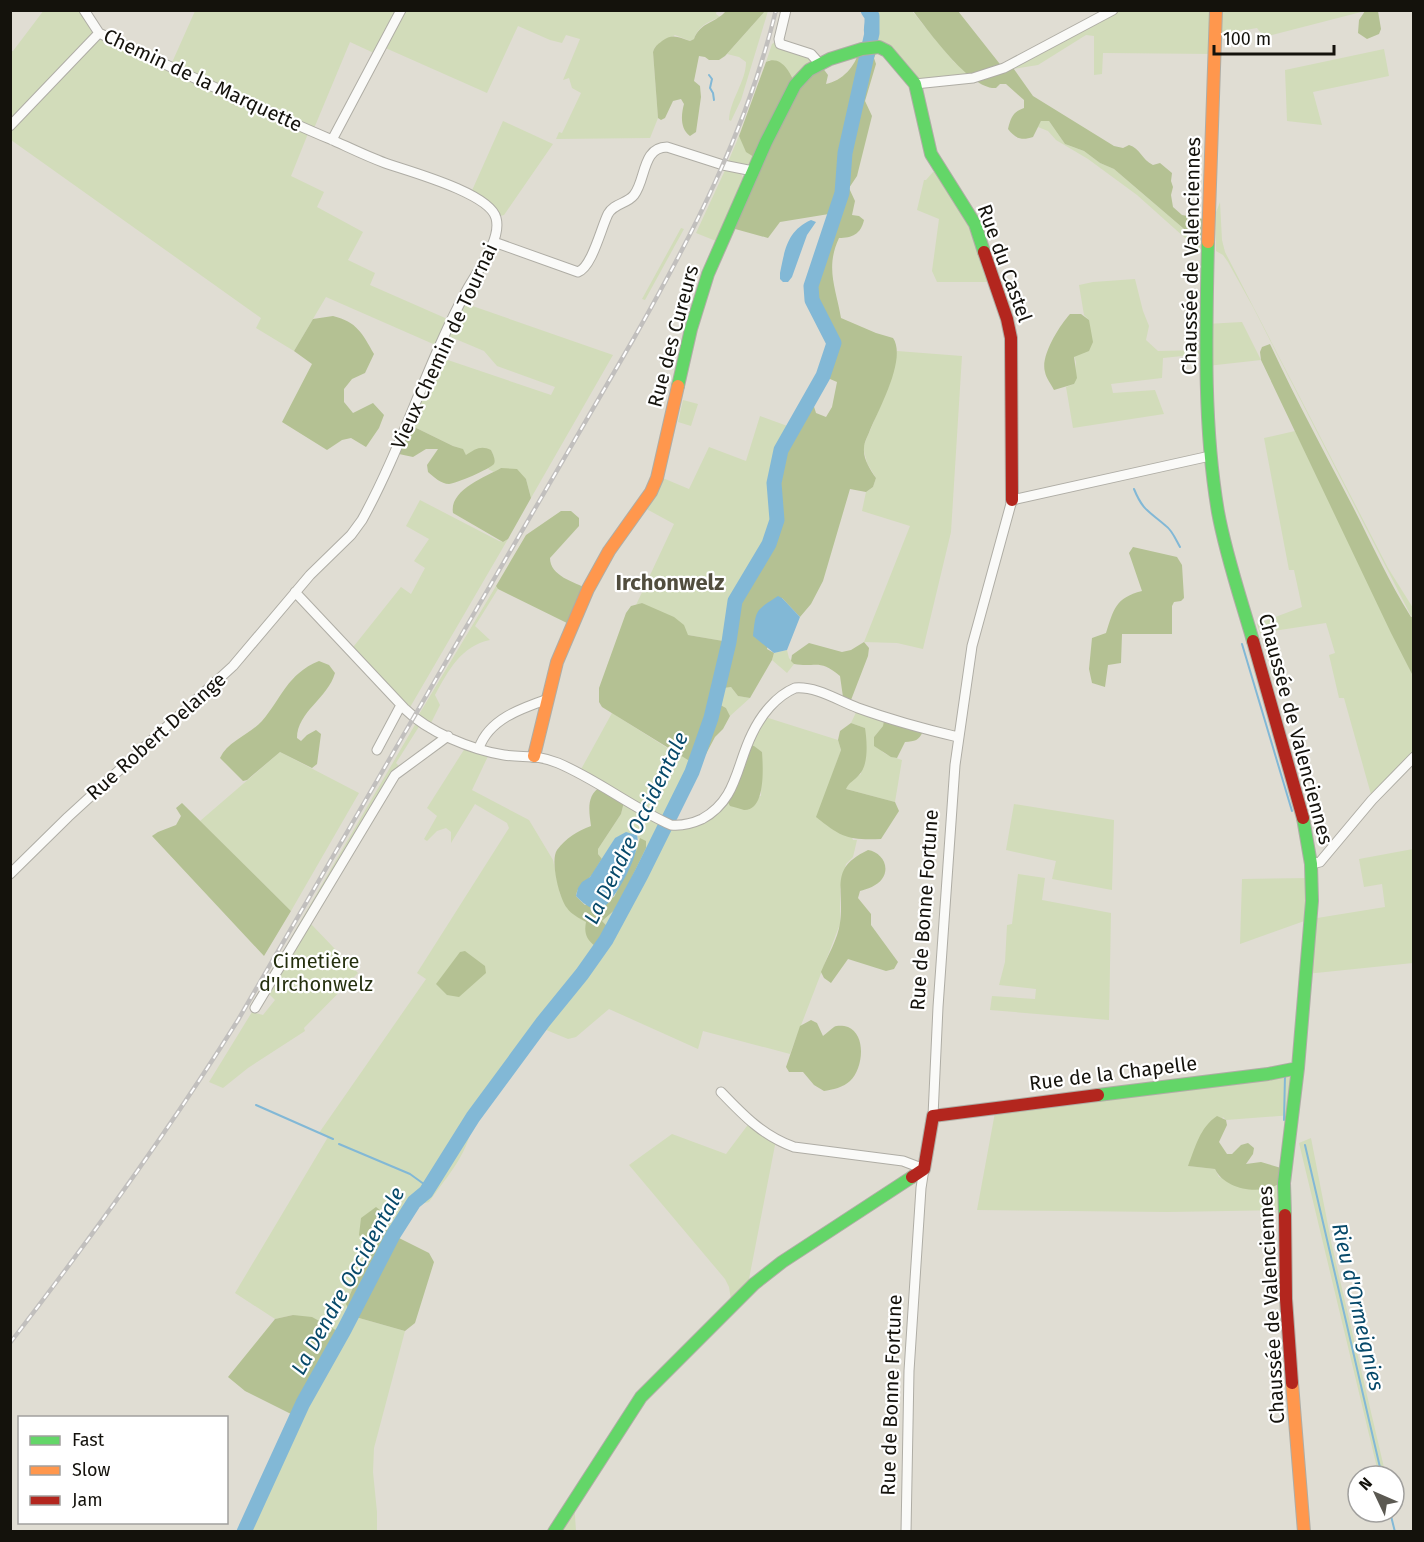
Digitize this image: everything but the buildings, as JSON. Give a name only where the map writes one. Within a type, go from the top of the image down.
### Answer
[{"type":"street","name":"Chemin de la Marquette","points":[[84,10],[99,33],[332,140]]},
{"type":"street","points":[[332,140],[401,10]]},
{"type":"street","points":[[786,10],[779,39],[780,44],[811,54],[819,63]]},
{"type":"street","points":[[915,84],[973,78],[1004,68],[1113,10]]},
{"type":"street","name":"Chaussée de Valenciennes","points":[[1216,10],[1205,301],[1213,487],[1222,532],[1305,823],[1311,864],[1311,902],[1298,1068],[1284,1183],[1284,1241],[1304,1532]]},
{"type":"street","points":[[10,126],[99,33]]},
{"type":"street","name":"Rue des Cureurs","points":[[534,756],[557,662],[588,589],[609,551],[651,492],[657,478],[700,297],[753,171],[795,85],[805,73],[819,63],[875,46],[887,51],[915,84]]},
{"type":"street","name":"Rue du Castel","points":[[915,84],[931,154],[975,224],[1009,328],[1011,338],[1012,500]]},
{"type":"street","name":"Vieux Chemin de Tournai","points":[[296,592],[351,534],[365,514],[449,328],[494,242],[497,230],[496,218],[484,203],[443,183],[385,163],[332,140]]},
{"type":"street","points":[[494,242],[578,272],[587,265],[611,210],[633,197],[650,154],[658,149],[667,147],[753,171]]},
{"type":"street","points":[[1012,500],[1210,456]]},
{"type":"street","name":"Rue de Bonne Fortune","points":[[906,1532],[911,1319],[920,1198],[933,1116],[949,829],[958,737],[972,646],[1012,500]]},
{"type":"street","points":[[296,592],[414,718],[448,736],[479,748],[506,756],[534,756],[557,763],[579,773],[670,825],[687,825],[697,821],[711,813],[723,802],[736,779],[747,745],[759,720],[776,700],[795,688],[800,687],[819,692],[904,723],[958,737]]},
{"type":"street","name":"Rue Robert Delange","points":[[10,874],[128,761],[233,666],[296,592]]},
{"type":"street","points":[[479,748],[488,733],[503,719],[548,699]]},
{"type":"street","points":[[377,750],[401,705]]},
{"type":"street","points":[[255,1008],[395,775],[448,736]]},
{"type":"street","points":[[1311,864],[1320,862],[1372,800],[1413,757]]},
{"type":"street","name":"Rue de la Chapelle","points":[[933,1116],[1268,1074],[1298,1068]]},
{"type":"street","points":[[721,1092],[750,1122],[785,1144],[903,1161],[924,1169]]},
{"type":"street","points":[[554,1532],[641,1397],[754,1284],[782,1262],[924,1169]]},
{"type":"green space","points":[[44,10],[84,11],[99,33],[170,67],[195,11],[717,10],[716,14],[720,17],[701,28],[694,39],[690,41],[675,35],[655,47],[653,52],[658,118],[650,138],[556,139],[559,132],[562,133],[581,93],[572,88],[569,78],[563,80],[580,39],[566,35],[562,43],[518,26],[487,93],[381,46],[376,54],[350,42],[315,126],[312,131],[309,131],[291,176],[324,192],[317,207],[363,232],[348,260],[375,273],[370,285],[452,321],[461,302],[613,355],[531,498],[526,479],[501,468],[494,472],[488,469],[494,460],[491,450],[466,455],[462,449],[406,423],[436,356],[551,395],[555,387],[497,366],[484,351],[446,335],[440,347],[326,297],[294,351],[256,328],[261,318],[11,140],[10,51],[13,51]]},
{"type":"green space","points":[[726,11],[765,11],[725,56],[719,60],[709,60],[699,56],[694,81],[700,86],[701,97],[696,132],[690,136],[683,126],[684,104],[681,99],[673,101],[665,118],[661,120],[658,118],[653,52],[657,45],[669,37],[676,36],[690,41],[694,39],[700,29]]},
{"type":"green space","points":[[765,11],[768,11],[741,100],[731,121],[729,120],[730,112],[746,62],[739,57],[727,54]]},
{"type":"green space","points":[[871,11],[912,11],[954,62],[973,78],[922,82],[875,46],[875,16]]},
{"type":"green space","points":[[913,11],[958,11],[1003,68],[1011,65],[1033,96],[1114,146],[1123,148],[1129,145],[1153,165],[1160,163],[1172,173],[1173,207],[1182,215],[1209,220],[1204,246],[1114,169],[1100,163],[1084,151],[1065,144],[1049,121],[1041,121],[1033,137],[1022,139],[1013,135],[1008,129],[1010,121],[1017,111],[1024,108],[1024,100],[1006,84],[1000,84],[996,88],[986,86],[962,70]]},
{"type":"green space","points":[[1113,11],[1365,11],[1264,37],[1257,28],[1216,35],[1215,54],[1103,53],[1102,74],[1094,75],[1094,36],[1086,35],[1038,65],[1013,69],[1011,65]]},
{"type":"green space","points":[[1365,11],[1378,11],[1381,29],[1379,34],[1367,39],[1358,33],[1359,20]]},
{"type":"green space","points":[[779,39],[805,52],[819,63],[795,85],[770,60],[766,62],[772,44]]},
{"type":"green space","points":[[1384,49],[1389,76],[1313,92],[1322,125],[1287,121],[1285,70]]},
{"type":"green space","points":[[859,50],[876,53],[874,58],[876,64],[865,101],[872,116],[857,176],[849,188],[855,201],[852,215],[864,220],[861,229],[855,234],[839,238],[832,269],[841,318],[893,338],[896,347],[897,358],[890,384],[864,446],[866,460],[876,478],[873,487],[866,492],[850,489],[823,581],[811,604],[800,617],[782,598],[767,649],[774,653],[772,660],[750,698],[738,696],[731,687],[719,686],[715,702],[726,708],[730,716],[706,754],[688,760],[602,707],[599,702],[599,688],[626,613],[631,606],[642,603],[674,617],[684,625],[688,635],[729,642],[735,601],[769,544],[777,521],[774,483],[781,450],[811,397],[816,413],[826,417],[832,407],[837,382],[823,376],[834,343],[812,300],[811,286],[835,213],[780,222],[768,238],[728,227],[754,157],[746,152],[739,136],[766,62],[776,61],[784,66],[795,84],[819,63],[828,75],[826,84],[837,80],[847,72],[855,62]]},
{"type":"green space","points":[[503,121],[553,144],[504,215],[496,217],[470,195]]},
{"type":"green space","points":[[1041,121],[1049,121],[1065,144],[1084,151],[1100,163],[1114,169],[1204,246],[1203,254],[1137,195],[1088,159],[1056,140],[1048,131],[1038,127]]},
{"type":"green space","points":[[739,136],[754,157],[753,163],[742,165],[728,162]]},
{"type":"green space","points":[[727,166],[740,173],[745,180],[721,243],[696,233]]},
{"type":"green space","points":[[936,172],[967,222],[988,282],[937,282],[932,271],[939,219],[917,210],[924,180]]},
{"type":"green space","points":[[1220,202],[1225,252],[1388,568],[1413,608],[1411,616],[1253,307],[1228,262],[1216,251],[1215,215]]},
{"type":"green space","points":[[681,228],[684,229],[645,300],[642,299]]},
{"type":"green space","points":[[1135,279],[1149,326],[1146,340],[1158,351],[1202,350],[1202,354],[1163,358],[1162,378],[1111,384],[1113,393],[1155,390],[1164,414],[1073,428],[1066,387],[1074,384],[1076,362],[1074,356],[1089,320],[1084,315],[1079,285]]},
{"type":"green space","points":[[1070,314],[1081,314],[1089,320],[1093,342],[1089,351],[1074,357],[1077,378],[1074,384],[1054,390],[1046,374],[1045,358],[1056,333]]},
{"type":"green space","points":[[333,316],[341,318],[358,329],[374,354],[365,373],[352,379],[344,389],[344,402],[353,413],[373,403],[384,415],[379,428],[366,447],[351,438],[342,440],[327,450],[282,422],[312,364],[294,351],[313,319]]},
{"type":"green space","points":[[1242,322],[1261,360],[1207,366],[1206,324]]},
{"type":"green space","points":[[1270,344],[1388,577],[1411,617],[1413,616],[1413,676],[1261,360],[1262,347]]},
{"type":"green space","points":[[897,351],[962,356],[951,532],[923,649],[897,643],[864,642],[910,526],[862,511],[866,492],[873,487],[876,478],[867,463],[863,447],[889,386]]},
{"type":"green space","points":[[683,400],[698,404],[691,426],[678,422]]},
{"type":"green space","points":[[760,416],[793,428],[781,450],[774,483],[777,520],[769,544],[735,601],[729,642],[688,635],[642,603],[636,605],[674,524],[641,506],[658,476],[689,489],[709,447],[746,461]]},
{"type":"green space","points":[[406,423],[463,449],[466,455],[478,448],[491,450],[494,464],[458,482],[443,483],[428,472],[427,465],[438,449],[426,449],[413,457],[399,454],[396,447]]},
{"type":"green space","points":[[1295,431],[1413,676],[1413,755],[1372,798],[1344,698],[1339,698],[1329,655],[1335,653],[1326,623],[1260,633],[1257,624],[1302,607],[1294,570],[1289,570],[1264,438]]},
{"type":"green space","points":[[501,468],[517,469],[526,479],[531,498],[508,539],[503,542],[453,513],[453,505],[462,491]]},
{"type":"green space","points":[[420,500],[499,541],[503,542],[508,539],[409,709],[350,651],[401,587],[411,594],[425,568],[414,561],[429,539],[406,526]]},
{"type":"green space","points":[[561,511],[571,511],[579,518],[579,526],[550,558],[551,564],[558,574],[588,589],[573,626],[496,586],[526,535]]},
{"type":"green space","points":[[1133,547],[1177,557],[1182,565],[1184,598],[1174,602],[1172,606],[1172,634],[1122,634],[1121,663],[1108,665],[1105,687],[1092,683],[1089,669],[1092,638],[1106,633],[1114,611],[1121,601],[1142,591],[1129,553]]},
{"type":"green space","points":[[496,586],[498,589],[475,626],[490,640],[471,648],[450,669],[435,695],[440,705],[429,727],[418,716]]},
{"type":"green space","points":[[864,642],[869,648],[868,656],[851,700],[843,697],[840,676],[833,670],[822,665],[801,665],[791,661],[792,655],[809,643],[842,652],[851,650]]},
{"type":"green space","points":[[787,650],[794,664],[787,673],[772,660],[774,653]]},
{"type":"green space","points":[[319,661],[329,665],[335,673],[326,690],[302,720],[297,738],[301,741],[316,730],[321,734],[317,764],[312,768],[280,752],[243,781],[220,758],[228,747],[262,721],[299,673]]},
{"type":"green space","points":[[719,685],[724,688],[731,687],[738,696],[750,698],[730,716],[726,708],[715,702]]},
{"type":"green space","points":[[858,708],[884,720],[883,726],[874,737],[884,753],[902,760],[895,802],[846,789],[848,783],[861,774],[865,728],[851,723]]},
{"type":"green space","points":[[612,713],[680,756],[697,758],[666,823],[679,829],[723,802],[761,796],[762,752],[747,745],[762,716],[838,740],[841,750],[831,778],[853,840],[857,840],[853,857],[846,864],[840,889],[840,924],[790,1054],[703,1031],[698,1049],[609,1009],[576,1037],[568,1039],[539,1027],[473,1117],[463,1152],[429,1202],[421,1204],[399,1238],[393,1235],[385,1214],[370,1248],[352,1316],[405,1331],[374,1448],[373,1472],[377,1531],[244,1531],[303,1403],[342,1334],[293,1315],[275,1319],[235,1293],[328,1137],[319,1133],[426,979],[417,973],[509,828],[507,823],[475,804],[451,843],[451,832],[446,828],[437,831],[427,841],[424,839],[437,816],[427,808],[467,745],[490,752],[472,790],[529,820],[553,860],[560,894],[575,915],[586,922],[609,928],[602,921],[617,908],[640,838],[639,840],[637,835],[615,838],[602,859],[598,854],[598,849],[621,814],[624,802],[579,773]]},
{"type":"green space","points":[[884,720],[923,731],[916,740],[905,742],[897,758],[891,757],[874,746],[874,737],[883,726]]},
{"type":"green space","points":[[416,723],[420,725],[396,763],[400,767],[287,955],[292,936]]},
{"type":"green space","points":[[851,723],[865,728],[866,753],[862,771],[846,789],[895,802],[899,811],[881,839],[846,836],[816,817],[841,750],[838,740],[840,731]]},
{"type":"green space","points":[[747,745],[754,746],[762,752],[763,777],[760,796],[756,803],[744,810],[730,806],[726,799]]},
{"type":"green space","points":[[280,752],[359,793],[291,911],[200,821]]},
{"type":"green space","points":[[601,786],[624,802],[621,814],[598,849],[598,854],[602,859],[580,887],[576,896],[585,905],[614,897],[640,838],[646,841],[646,848],[617,908],[602,921],[609,928],[609,935],[603,944],[595,946],[586,936],[586,922],[575,916],[564,903],[556,879],[554,862],[557,850],[564,842],[591,826],[589,809],[591,799]]},
{"type":"green space","points":[[182,803],[291,911],[264,956],[152,836],[176,825],[181,816],[176,808]]},
{"type":"green space","points":[[1014,804],[1114,820],[1112,890],[1052,879],[1056,861],[1006,850]]},
{"type":"green space","points":[[1413,849],[1413,963],[1306,974],[1310,919],[1240,944],[1242,879],[1312,878],[1311,919],[1385,907],[1382,884],[1364,887],[1359,859]]},
{"type":"green space","points":[[868,850],[881,857],[885,865],[885,874],[877,884],[860,891],[858,898],[871,914],[871,925],[898,962],[894,969],[886,971],[848,959],[831,983],[824,978],[821,972],[839,929],[843,872],[847,864]]},
{"type":"green space","points":[[1018,874],[1045,878],[1042,900],[1111,913],[1109,1020],[990,1010],[992,996],[1035,999],[1036,989],[999,985],[1005,962],[1007,925],[1012,924]]},
{"type":"green space","name":"Cimetière d'Irchonwelz","points":[[311,924],[358,973],[304,1028],[305,1031],[248,1068],[223,1088],[209,1082],[252,1012],[263,1015],[275,1000],[268,993]]},
{"type":"green space","points":[[465,951],[485,966],[486,973],[459,997],[447,995],[436,984],[460,952]]},
{"type":"green space","points":[[811,1020],[817,1023],[823,1036],[834,1027],[841,1026],[848,1027],[858,1037],[861,1052],[858,1069],[845,1085],[824,1091],[814,1085],[803,1072],[789,1072],[786,1067],[800,1026]]},
{"type":"green space","points":[[1298,1068],[1292,1115],[1226,1120],[1223,1117],[1188,1166],[1215,1169],[1219,1177],[1268,1190],[1280,1182],[1284,1210],[1168,1212],[977,1210],[996,1107]]},
{"type":"green space","points":[[1217,1116],[1226,1120],[1227,1125],[1219,1142],[1227,1154],[1232,1154],[1241,1145],[1248,1143],[1254,1148],[1246,1164],[1261,1162],[1281,1168],[1280,1183],[1263,1189],[1244,1189],[1227,1182],[1215,1169],[1188,1166],[1202,1132]]},
{"type":"green space","points":[[750,1122],[776,1140],[749,1279],[754,1284],[732,1306],[729,1287],[725,1279],[629,1165],[672,1134],[726,1154]]},
{"type":"green space","points":[[1311,1138],[1332,1246],[1383,1464],[1376,1464],[1299,1143]]},
{"type":"green space","points":[[376,1207],[385,1214],[393,1235],[429,1253],[434,1262],[415,1323],[405,1331],[352,1316],[346,1304],[370,1248],[359,1235],[361,1218]]},
{"type":"green space","points":[[293,1315],[312,1317],[343,1334],[297,1417],[245,1391],[228,1377],[275,1319]]},
{"type":"green space","points":[[574,1500],[576,1531],[554,1531]]},
{"type":"water","points":[[864,11],[871,11],[876,28],[875,46],[866,48],[864,29],[866,17]]},
{"type":"water","points":[[811,220],[816,222],[807,235],[792,277],[788,282],[783,282],[780,279],[780,273],[788,242],[803,224]]},
{"type":"water","points":[[778,596],[800,617],[787,650],[774,653],[753,636],[756,615],[761,608]]},
{"type":"water","points":[[626,832],[637,835],[638,843],[627,874],[603,908],[595,909],[588,906],[576,896],[578,888],[590,877],[615,838]]},
{"type":"waterway","name":"La Dendre Occidentale","points":[[244,1532],[303,1403],[393,1235],[414,1202],[426,1192],[473,1117],[606,940],[692,772],[711,718],[729,642],[735,601],[769,544],[777,520],[774,483],[781,450],[823,376],[834,343],[812,300],[811,286],[842,193],[845,153],[872,33],[872,16],[868,10]]},
{"type":"waterway","points":[[709,75],[712,79],[710,88],[714,100]]},
{"type":"waterway","name":"Rieu d'Ormeignies","points":[[1134,489],[1144,506],[1170,530],[1180,547]]},
{"type":"waterway","name":"Rieu d'Ormeignies","points":[[1242,644],[1292,811]]},
{"type":"waterway","name":"Rieu d'Ormeignies","points":[[1284,1120],[1285,1075]]},
{"type":"waterway","points":[[256,1105],[333,1139]]},
{"type":"waterway","points":[[339,1144],[410,1174],[428,1187]]},
{"type":"waterway","name":"Rieu d'Ormeignies","points":[[1305,1145],[1379,1464]]},
{"type":"waterway","name":"Rieu d'Ormeignies","points":[[1393,1524],[1395,1532]]},
{"type":"railway","points":[[10,1343],[128,1184],[238,1020],[634,338],[717,179],[750,96],[776,10]]},
{"type":"traffic: fast","points":[[678,386],[691,329],[708,274],[766,142],[795,85],[809,70],[830,59],[862,49],[879,47],[887,51],[915,84],[931,154],[975,224],[984,252]]},
{"type":"traffic: fast","points":[[1208,242],[1207,377],[1213,479],[1225,545],[1253,641]]},
{"type":"traffic: fast","points":[[1285,1215],[1284,1183],[1298,1068],[1312,901],[1311,864],[1303,818]]},
{"type":"traffic: fast","points":[[1098,1095],[1268,1074],[1298,1068]]},
{"type":"traffic: fast","points":[[554,1532],[641,1397],[754,1284],[782,1262],[912,1177]]},
{"type":"traffic: slow","points":[[1208,242],[1216,10]]},
{"type":"traffic: slow","points":[[534,756],[557,662],[588,589],[609,551],[651,492],[657,478],[678,386]]},
{"type":"traffic: slow","points":[[1292,1383],[1304,1532]]},
{"type":"traffic: jam","points":[[984,252],[1007,319],[1011,338],[1012,500]]},
{"type":"traffic: jam","points":[[1253,641],[1303,818]]},
{"type":"traffic: jam","points":[[912,1177],[924,1169],[933,1116],[1098,1095]]},
{"type":"traffic: jam","points":[[1285,1215],[1286,1299],[1292,1383]]},
{"type":"district","name":"Irchonwelz","points":[[670,582]]}]
